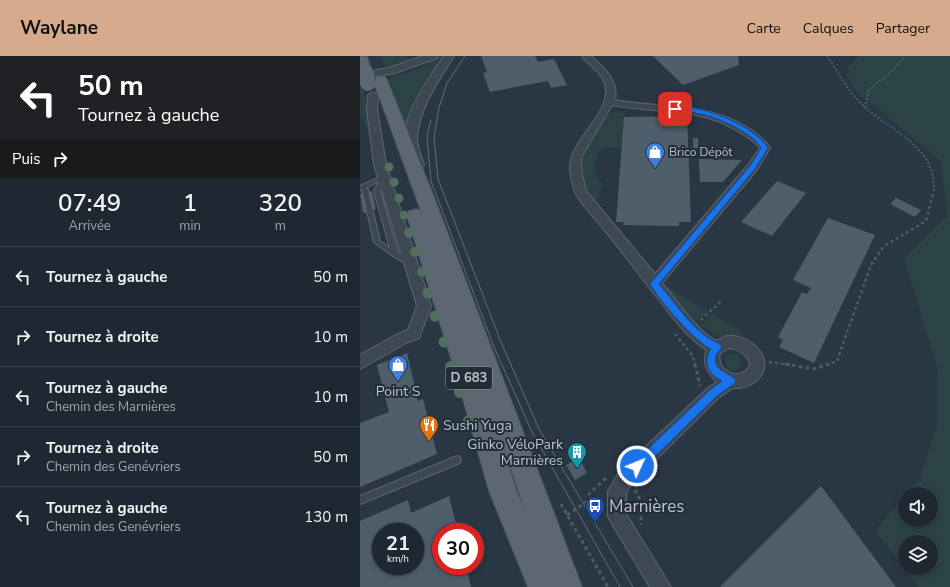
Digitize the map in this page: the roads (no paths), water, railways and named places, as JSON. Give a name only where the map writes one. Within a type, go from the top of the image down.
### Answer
[{"type":"main road","name":"D 683","points":[[366,56],[371,76],[425,196],[567,587]]},
{"type":"main road","points":[[360,57],[371,76],[393,154],[392,172]]},
{"type":"main road","name":"D 683","points":[[392,172],[466,370],[503,491],[543,587]]},
{"type":"street","points":[[371,76],[391,71],[433,56]]},
{"type":"street","points":[[425,196],[411,138],[414,123],[421,103],[449,56]]},
{"type":"street","points":[[586,56],[605,74],[612,92],[610,102],[577,157],[575,173],[581,192],[691,328],[706,343],[717,347]]},
{"type":"street","points":[[610,102],[632,106],[702,112],[720,118],[754,135],[762,142],[765,148],[752,168],[654,284]]},
{"type":"street","points":[[360,362],[401,339],[414,334],[424,306],[411,263],[392,172]]},
{"type":"street","points":[[728,342],[741,343],[752,351],[757,362],[754,373],[744,380],[731,381],[718,375],[712,366],[712,356],[717,347],[728,342]]},
{"type":"street","points":[[661,587],[618,516],[617,491],[626,477],[713,393],[731,381]]},
{"type":"lane","points":[[392,172],[362,188],[376,242],[411,263]]},
{"type":"lane","points":[[392,172],[377,191],[395,254]]},
{"type":"lane","points":[[360,500],[456,460]]},
{"type":"tram line","points":[[465,56],[447,83],[439,108],[434,137],[438,179],[501,342],[539,429],[633,587]]},
{"type":"tram line","points":[[431,120],[427,137],[431,181],[494,347],[532,432],[620,587]]},
{"type":"place","name":"Brico Dépôt","points":[[655,169]]},
{"type":"place","name":"Point S","points":[[398,382]]},
{"type":"place","name":"Sushi Yuga","points":[[429,442]]},
{"type":"place","name":"Ginko VéloPark Marnières","points":[[577,469]]},
{"type":"place","name":"Marnières","points":[[595,523]]}]
